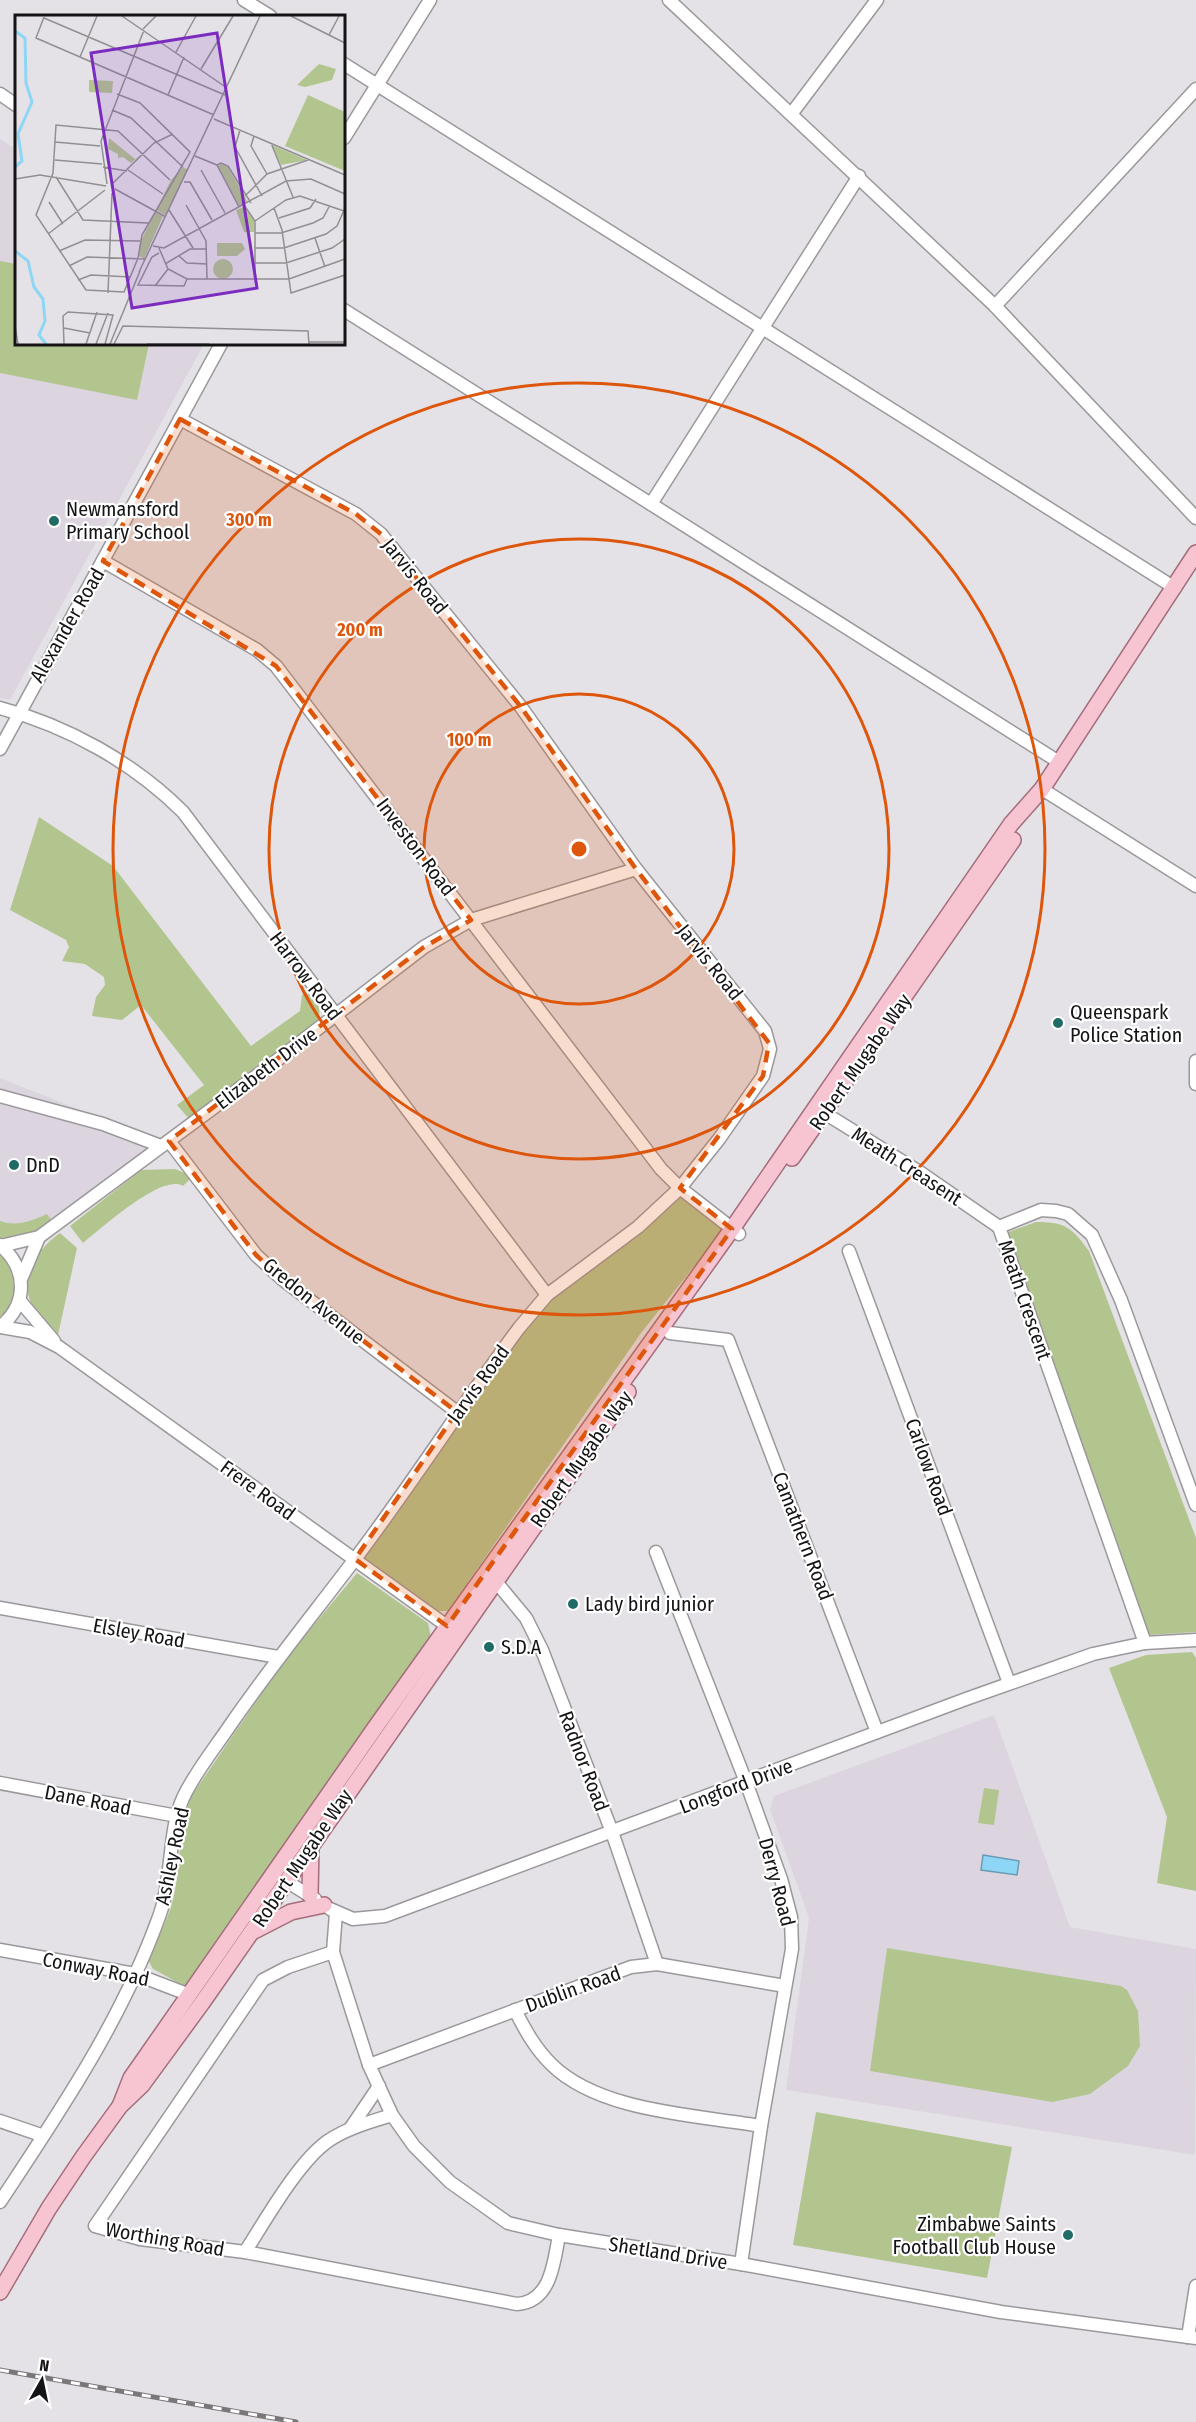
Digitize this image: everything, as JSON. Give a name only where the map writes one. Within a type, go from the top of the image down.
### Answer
[{"type":"main road","name":"Robert Mugabe Way","points":[[120,2106],[132,2078],[257,1900],[306,1840],[819,1110],[986,881],[1020,829],[1030,805],[1196,554]]},
{"type":"main road","name":"Robert Mugabe Way","points":[[491,1576],[670,1333],[736,1231]]},
{"type":"main road","name":"Robert Mugabe Way","points":[[0,2292],[49,2208],[120,2106],[142,2085],[251,1933],[286,1881],[306,1840]]},
{"type":"main road","points":[[306,1840],[310,1895]]},
{"type":"main road","points":[[251,1933],[291,1912],[330,1909]]},
{"type":"street","points":[[244,0],[268,15]]},
{"type":"street","points":[[345,136],[430,0]]},
{"type":"street","points":[[669,0],[995,306],[1196,518]]},
{"type":"street","points":[[792,113],[877,0]]},
{"type":"street","points":[[345,65],[1175,588]]},
{"type":"street","points":[[995,306],[1196,89]]},
{"type":"street","points":[[0,94],[15,104]]},
{"type":"street","points":[[651,504],[859,176]]},
{"type":"street","points":[[345,310],[1059,762]]},
{"type":"street","name":"Alexander Road","points":[[0,748],[220,345]]},
{"type":"street","name":"Jarvis Road","points":[[180,419],[356,514],[381,534],[520,707],[636,869],[765,1031],[769,1042],[768,1061],[763,1076],[719,1139],[680,1188],[638,1227],[546,1295],[457,1413],[355,1559]]},
{"type":"street","name":"Investon Road","points":[[103,561],[257,650],[276,666],[661,1169],[680,1188],[736,1231]]},
{"type":"street","name":"Harrow Road","points":[[0,708],[18,713],[128,764],[165,793],[183,812],[546,1295]]},
{"type":"street","points":[[1042,789],[1196,886]]},
{"type":"street","name":"Elizabeth Drive","points":[[1,1246],[39,1237],[337,1015],[424,947],[471,920],[636,869]]},
{"type":"street","points":[[1196,1061],[1196,1084]]},
{"type":"street","points":[[0,1096],[165,1143]]},
{"type":"street","name":"Meath Creasent","points":[[819,1110],[918,1171],[999,1227]]},
{"type":"street","name":"Gredon Avenue","points":[[165,1143],[256,1255],[282,1279],[457,1413]]},
{"type":"street","name":"Meath Crescent","points":[[1145,1643],[999,1227],[1041,1210],[1056,1211],[1082,1224],[1092,1235],[1121,1300],[1196,1505]]},
{"type":"street","name":"Elizabeth Drive","points":[[22,1276],[39,1237]]},
{"type":"street","points":[[0,1327],[13,1316],[21,1301],[22,1276],[14,1259],[1,1246]]},
{"type":"street","name":"Carlow Road","points":[[849,1251],[1009,1683]]},
{"type":"street","name":"Frere Road","points":[[21,1301],[59,1347]]},
{"type":"street","name":"Frere Road","points":[[0,1327],[30,1332],[59,1347],[452,1630]]},
{"type":"street","name":"Camathern Road","points":[[670,1333],[729,1340],[877,1732]]},
{"type":"street","name":"Derry Road","points":[[656,1552],[746,1782],[781,1880],[791,1917],[792,1948],[761,2126],[741,2264]]},
{"type":"street","name":"Ashley Road","points":[[0,2202],[41,2135],[74,2090],[135,1974],[166,1893],[177,1816],[194,1779],[278,1658],[355,1559]]},
{"type":"street","name":"Radnor Road","points":[[491,1576],[526,1618],[542,1650],[612,1832],[657,1964]]},
{"type":"street","name":"Elsley Road","points":[[0,1608],[278,1658]]},
{"type":"street","name":"Longford Drive","points":[[286,1881],[330,1909],[353,1918],[385,1916],[1009,1683],[1106,1650],[1145,1643],[1196,1640]]},
{"type":"street","name":"Dane Road","points":[[0,1783],[177,1816]]},
{"type":"street","points":[[257,1900],[286,1881]]},
{"type":"street","name":"Shetland Drive","points":[[330,1909],[333,1952],[369,2065],[392,2115],[414,2146],[450,2182],[508,2223],[559,2235],[741,2264],[1000,2312],[1192,2338]]},
{"type":"street","name":"Conway Road","points":[[0,1950],[135,1974],[190,1995]]},
{"type":"street","name":"Worthing Road","points":[[333,1952],[288,1967],[262,1980],[95,2226],[140,2239],[245,2252],[468,2296],[523,2303],[537,2297],[546,2286],[559,2235]]},
{"type":"street","name":"Dublin Road","points":[[369,2065],[618,1971],[657,1964],[785,1986]]},
{"type":"street","points":[[515,2010],[533,2044],[545,2058],[581,2086],[639,2105],[761,2126]]},
{"type":"street","points":[[349,2130],[379,2086]]},
{"type":"street","points":[[245,2252],[271,2212],[319,2149],[349,2130],[392,2115]]},
{"type":"street","points":[[0,2121],[41,2135]]},
{"type":"street","points":[[1192,2338],[1196,2286]]},
{"type":"highlighted area","points":[[180,419],[356,514],[381,534],[521,707],[636,869],[769,1043],[763,1076],[680,1188],[732,1229],[447,1626],[355,1559],[457,1412],[282,1279],[256,1255],[169,1141],[424,947],[471,920],[276,666],[103,561]]},
{"type":"shaded area","name":"Newmansford Primary School","points":[[0,139],[15,148],[15,345],[203,345],[10,700],[0,698]]},
{"type":"shaded area","points":[[0,1078],[161,1142],[39,1235],[0,1243]]},
{"type":"shaded area","points":[[994,1715],[1070,1927],[1196,1949],[1195,2155],[786,2090],[809,1918],[770,1809],[774,1796]]},
{"type":"green space","points":[[0,261],[15,264],[15,345],[149,345],[137,400],[0,373]]},
{"type":"green space","points":[[39,817],[113,866],[251,1046],[300,1011],[302,995],[309,990],[319,1011],[315,1024],[190,1120],[177,1105],[204,1085],[141,1005],[122,1020],[92,1016],[96,997],[105,985],[104,977],[85,964],[62,961],[69,947],[66,940],[10,910]]},
{"type":"green space","points":[[175,1169],[185,1173],[190,1179],[183,1186],[173,1184],[161,1187],[132,1204],[83,1243],[70,1226],[141,1170]]},
{"type":"green space","points":[[680,1196],[724,1229],[641,1333],[448,1611],[435,1611],[364,1559],[366,1551],[522,1331],[550,1298]]},
{"type":"green space","points":[[47,1214],[52,1221],[37,1233],[0,1240],[0,1221],[18,1223]]},
{"type":"green space","points":[[1036,1222],[1055,1223],[1067,1228],[1089,1251],[1196,1538],[1196,1632],[1149,1635],[1008,1232]]},
{"type":"green space","points":[[60,1233],[77,1248],[58,1335],[30,1302],[28,1278],[34,1260]]},
{"type":"green space","points":[[0,1255],[10,1269],[14,1286],[11,1303],[0,1317]]},
{"type":"green space","points":[[357,1573],[428,1623],[431,1637],[186,1987],[153,1969],[148,1960],[164,1926],[173,1899],[182,1832],[190,1798],[283,1662]]},
{"type":"green space","points":[[1192,1652],[1196,1658],[1196,1891],[1157,1883],[1167,1817],[1109,1668],[1146,1655]]},
{"type":"green space","points":[[984,1788],[999,1790],[994,1825],[978,1823]]},
{"type":"green space","points":[[887,1948],[1121,1986],[1127,1990],[1138,2011],[1140,2046],[1128,2066],[1090,2094],[1052,2102],[870,2071]]},
{"type":"green space","points":[[816,2112],[1012,2147],[987,2278],[793,2245]]},
{"type":"water","points":[[983,1855],[1019,1861],[1017,1875],[981,1870]]},
{"type":"railway","points":[[0,2370],[296,2422]]},
{"type":"place","name":"Newmansford Primary School","points":[[54,521]]},
{"type":"place","name":"Queenspark Police Station","points":[[1058,1023]]},
{"type":"place","name":"DnD","points":[[14,1165]]},
{"type":"place","name":"Lady bird junior","points":[[573,1604]]},
{"type":"place","name":"S.D.A","points":[[489,1647]]},
{"type":"place","name":"Zimbabwe Saints Football Club House","points":[[1068,2235]]}]
